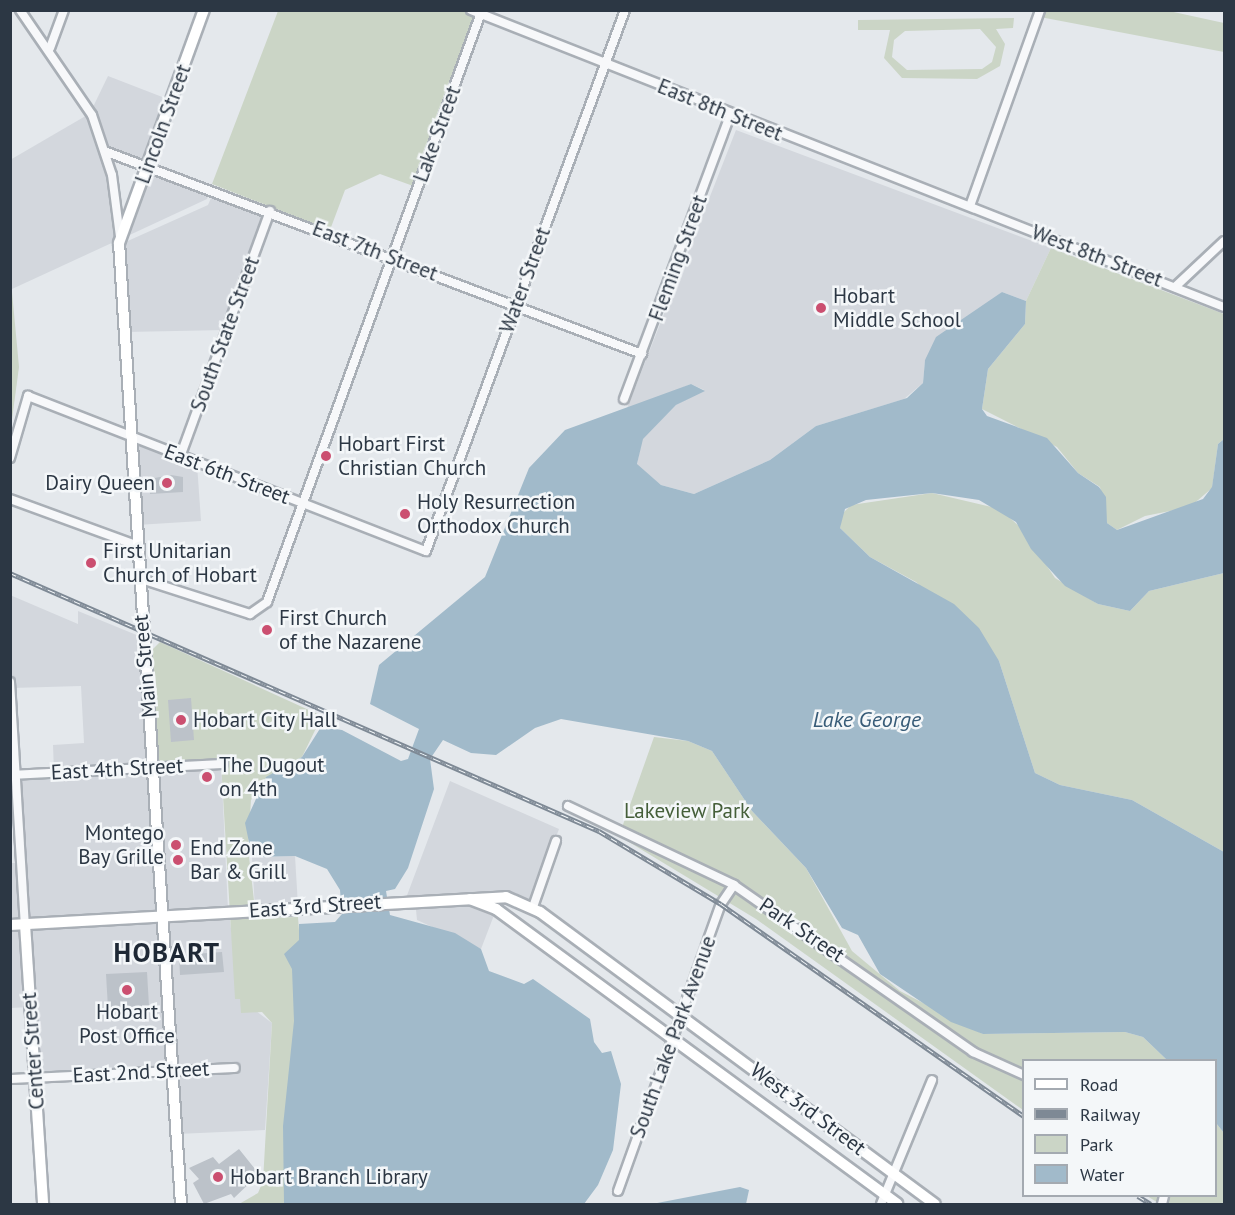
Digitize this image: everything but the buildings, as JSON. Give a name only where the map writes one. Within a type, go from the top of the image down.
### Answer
[{"type":"street","name":"Main Street","points":[[20,10],[50,48],[88,107],[107,152],[120,237],[138,578],[154,766],[181,1204]]},
{"type":"street","points":[[50,48],[64,10]]},
{"type":"street","name":"Lincoln Street","points":[[120,237],[204,10]]},
{"type":"street","name":"East 8th Street","points":[[471,10],[730,116],[970,206]]},
{"type":"street","name":"Water Street","points":[[426,551],[625,10]]},
{"type":"street","points":[[970,206],[1040,10]]},
{"type":"street","name":"Lake Street","points":[[138,578],[250,614],[267,602],[305,505],[481,13]]},
{"type":"street","name":"Fleming Street","points":[[624,399],[730,116]]},
{"type":"street","name":"East 7th Street","points":[[107,152],[270,211],[514,307],[642,354]]},
{"type":"street","name":"West 8th Street","points":[[970,206],[1224,307]]},
{"type":"street","name":"South State Street","points":[[180,457],[270,211]]},
{"type":"street","points":[[1175,287],[1224,241]]},
{"type":"street","name":"East 6th Street","points":[[10,458],[28,396],[426,551]]},
{"type":"street","points":[[10,499],[136,546]]},
{"type":"street","name":"Center Street","points":[[10,682],[13,775],[26,924],[43,1204]]},
{"type":"street","name":"East 4th Street","points":[[13,775],[223,764]]},
{"type":"street","name":"Park Street","points":[[568,806],[734,885],[973,1052],[1022,1075]]},
{"type":"street","points":[[532,907],[556,841]]},
{"type":"street","name":"South Lake Park Avenue","points":[[618,1191],[721,904],[734,885]]},
{"type":"street","name":"East 3rd Street","points":[[10,925],[390,901],[506,897],[532,907],[680,1014]]},
{"type":"street","name":"East 3rd Street","points":[[467,898],[496,909],[671,1038]]},
{"type":"street","name":"West 3rd Street","points":[[680,1014],[935,1204]]},
{"type":"street","name":"West 3rd Street","points":[[671,1038],[883,1200],[897,1204]]},
{"type":"street","name":"East 2nd Street","points":[[10,1079],[235,1068]]},
{"type":"street","points":[[883,1200],[932,1080]]},
{"type":"shaded area","points":[[108,76],[170,100],[147,162],[108,149],[92,109]]},
{"type":"shaded area","points":[[89,114],[105,152],[116,241],[12,289],[10,160]]},
{"type":"shaded area","name":"Hobart Middle School","points":[[736,130],[1051,248],[1026,301],[1002,292],[925,360],[923,383],[904,399],[816,426],[770,460],[694,494],[661,485],[637,465],[642,439],[676,405],[704,390],[691,384],[626,411]]},
{"type":"shaded area","points":[[149,167],[211,189],[207,199],[121,239]]},
{"type":"shaded area","points":[[214,191],[267,212],[225,330],[126,332],[121,244],[208,205]]},
{"type":"shaded area","points":[[133,439],[197,464],[201,521],[137,525]]},
{"type":"shaded area","points":[[10,595],[78,624],[78,611],[139,636],[171,1069],[35,1076],[17,776],[54,772],[53,745],[84,743],[81,686],[12,688]]},
{"type":"shaded area","points":[[221,762],[228,910],[164,913],[155,764]]},
{"type":"shaded area","points":[[450,781],[559,829],[531,905],[467,897],[406,898]]},
{"type":"shaded area","points":[[295,856],[298,906],[255,909],[252,857]]},
{"type":"shaded area","points":[[11,863],[20,863],[24,923],[11,924]]},
{"type":"shaded area","points":[[444,898],[496,910],[481,949],[417,920],[415,900]]},
{"type":"shaded area","points":[[229,913],[240,999],[272,1023],[265,1130],[177,1134],[164,916]]},
{"type":"shaded area","points":[[24,926],[29,1007],[11,1008],[11,927]]},
{"type":"green space","points":[[466,10],[477,15],[416,187],[380,174],[345,190],[330,230],[212,184],[278,11]]},
{"type":"green space","points":[[1043,11],[1169,11],[1224,23],[1224,52],[1040,17]]},
{"type":"green space","points":[[1014,18],[1013,28],[996,29],[1005,44],[1000,66],[977,79],[902,78],[884,58],[890,30],[858,30],[858,20]],"holes":[[[980,29],[996,47],[992,62],[982,69],[907,70],[892,57],[894,40],[905,31]]]},
{"type":"green space","points":[[1051,248],[1224,314],[1224,439],[1218,444],[1212,488],[1190,507],[1145,516],[1117,530],[1107,523],[1100,487],[1078,473],[1057,447],[982,409],[988,369],[1025,324],[1026,301]]},
{"type":"green space","points":[[10,271],[19,367],[11,427],[10,427]]},
{"type":"green space","points":[[932,493],[1000,509],[1022,529],[1055,578],[1098,604],[1130,611],[1149,591],[1224,573],[1224,852],[1132,800],[1060,785],[1035,773],[999,661],[916,582],[870,557],[840,528],[841,515],[851,505]]},
{"type":"green space","points":[[160,642],[322,716],[302,757],[275,771],[251,800],[248,848],[256,918],[298,917],[319,1204],[239,1204],[258,1193],[263,1181],[272,1023],[262,1012],[241,1013],[240,999],[235,999],[221,762],[155,764],[152,650]]},
{"type":"green space","name":"Lakeview Park","points":[[654,737],[688,741],[712,751],[752,811],[806,868],[852,951],[900,991],[983,1034],[1125,1032],[1143,1037],[1166,1059],[1022,1059],[1022,1109],[756,919],[619,836]]},
{"type":"green space","points":[[1217,1124],[1224,1133],[1224,1204],[1160,1204],[1149,1197],[1217,1197]]},
{"type":"water","name":"Lake George","points":[[1002,292],[1026,301],[1025,324],[988,369],[982,409],[987,416],[1047,438],[1078,473],[1099,487],[1106,497],[1107,523],[1117,530],[1203,499],[1212,487],[1218,444],[1224,439],[1224,573],[1149,591],[1130,611],[1098,604],[1065,586],[1031,549],[1016,522],[979,500],[932,493],[866,500],[845,509],[840,528],[870,557],[954,604],[979,628],[999,661],[1035,773],[1060,785],[1132,800],[1224,852],[1224,1133],[1217,1124],[1217,1059],[1166,1059],[1143,1037],[1125,1032],[983,1034],[951,1022],[880,974],[858,935],[842,928],[806,868],[752,811],[712,751],[688,741],[561,719],[535,728],[496,755],[471,753],[443,740],[430,759],[434,789],[408,868],[395,889],[386,891],[390,915],[455,933],[481,949],[489,971],[524,984],[533,979],[590,1019],[594,1042],[602,1053],[611,1051],[621,1084],[613,1150],[598,1185],[584,1204],[284,1204],[283,1126],[294,1021],[292,969],[284,954],[299,940],[299,924],[335,922],[342,914],[340,890],[327,869],[295,856],[252,857],[245,823],[266,777],[302,757],[321,727],[342,730],[401,761],[408,759],[419,729],[370,704],[379,665],[485,577],[529,468],[565,430],[691,384],[705,391],[676,405],[643,439],[637,464],[661,485],[694,494],[770,460],[816,426],[907,398],[923,383],[925,360],[936,337]]},
{"type":"water","points":[[740,1187],[749,1190],[746,1204],[652,1204]]},
{"type":"railway","points":[[10,573],[599,831],[721,904],[1022,1115]]},
{"type":"railway","points":[[1140,1197],[1151,1204]]},
{"type":"place","name":"Hobart Middle School","points":[[821,308]]},
{"type":"place","name":"Hobart First Christian Church","points":[[326,456]]},
{"type":"place","name":"Dairy Queen","points":[[167,483]]},
{"type":"place","name":"Holy Resurrection Orthodox Church","points":[[405,514]]},
{"type":"place","name":"First Unitarian Church of Hobart","points":[[91,563]]},
{"type":"place","name":"First Church of the Nazarene","points":[[267,630]]},
{"type":"place","name":"Hobart City Hall","points":[[181,720]]},
{"type":"place","name":"The Dugout on 4th","points":[[207,777]]},
{"type":"place","name":"Montego Bay Grille","points":[[176,845]]},
{"type":"place","name":"End Zone Bar & Grill","points":[[178,860]]},
{"type":"place","name":"Hobart Post Office","points":[[127,990]]},
{"type":"place","name":"Hobart Branch Library","points":[[218,1177]]},
{"type":"district","name":"HOBART","points":[[167,953]]}]
